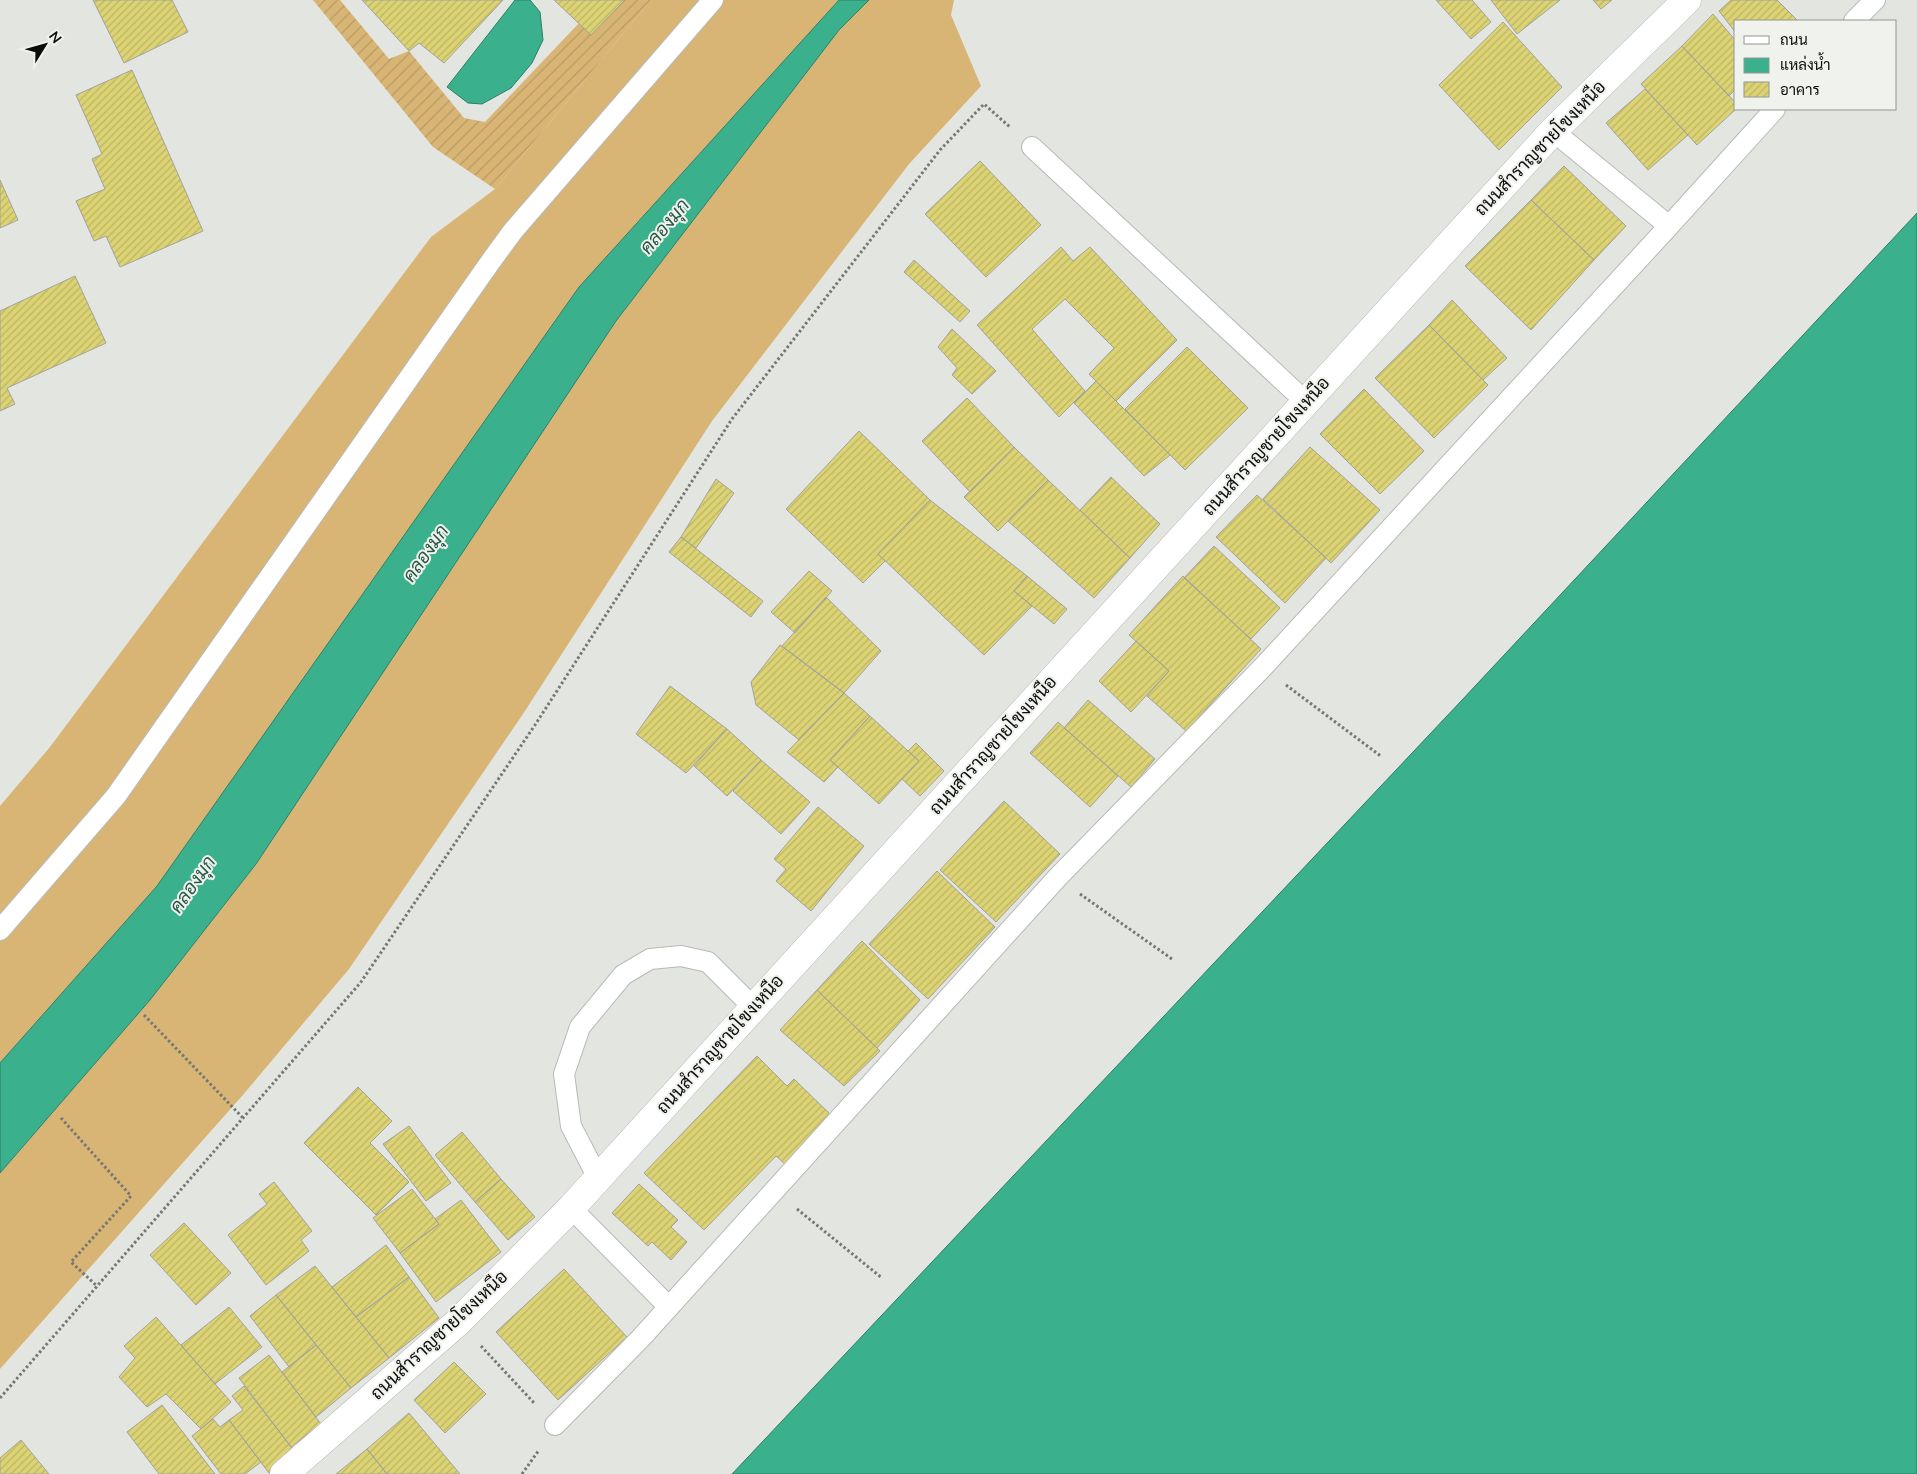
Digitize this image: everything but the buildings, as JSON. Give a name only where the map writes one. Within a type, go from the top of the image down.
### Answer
[{"type":"street","name":"ถนนสำราญชายโขงเหนือ","points":[[284,1474],[458,1322],[571,1208],[1553,131],[1687,0]]},
{"type":"lane","points":[[0,930],[116,796],[513,231],[713,0]]},
{"type":"lane","points":[[1855,20],[1875,0]]},
{"type":"lane","points":[[555,1425],[640,1339],[1057,878],[1263,667],[1670,226],[1774,110]]},
{"type":"lane","points":[[1553,131],[1670,226]]},
{"type":"lane","points":[[1032,147],[1306,402]]},
{"type":"lane","points":[[598,1178],[571,1126],[564,1074],[580,1027],[623,975],[650,959],[681,956],[708,962],[753,1007]]},
{"type":"lane","points":[[571,1208],[668,1306]]},
{"type":"path","points":[[0,1398],[361,982],[534,725],[732,419],[940,150],[984,104],[1032,147]]},
{"type":"path","points":[[1263,667],[1382,757]]},
{"type":"path","points":[[1057,878],[1172,959]]},
{"type":"path","points":[[144,1015],[243,1118]]},
{"type":"path","points":[[61,1118],[131,1196],[71,1262],[97,1286]]},
{"type":"path","points":[[773,1191],[882,1278]]},
{"type":"path","points":[[458,1322],[555,1425],[522,1474]]},
{"type":"shaded area","points":[[313,0],[340,0],[389,59],[409,51],[464,118],[485,122],[601,0],[651,0],[495,189],[433,147]]},
{"type":"shaded area","points":[[651,0],[839,0],[579,287],[157,886],[0,1063],[0,806],[50,747],[431,237],[495,189]]},
{"type":"shaded area","points":[[869,0],[954,0],[951,15],[981,86],[909,164],[712,421],[523,714],[349,969],[242,1096],[0,1369],[0,1173],[150,1000],[256,864],[616,321],[839,30]]},
{"type":"water","points":[[515,0],[530,0],[540,12],[543,40],[532,63],[511,88],[482,104],[468,103],[447,87]]},
{"type":"water","name":"คลองมุก","points":[[839,0],[869,0],[839,30],[616,321],[256,864],[150,1000],[0,1173],[0,1063],[157,886],[579,287]]},
{"type":"water","points":[[1917,213],[1917,1474],[732,1474],[1463,699]]}]
